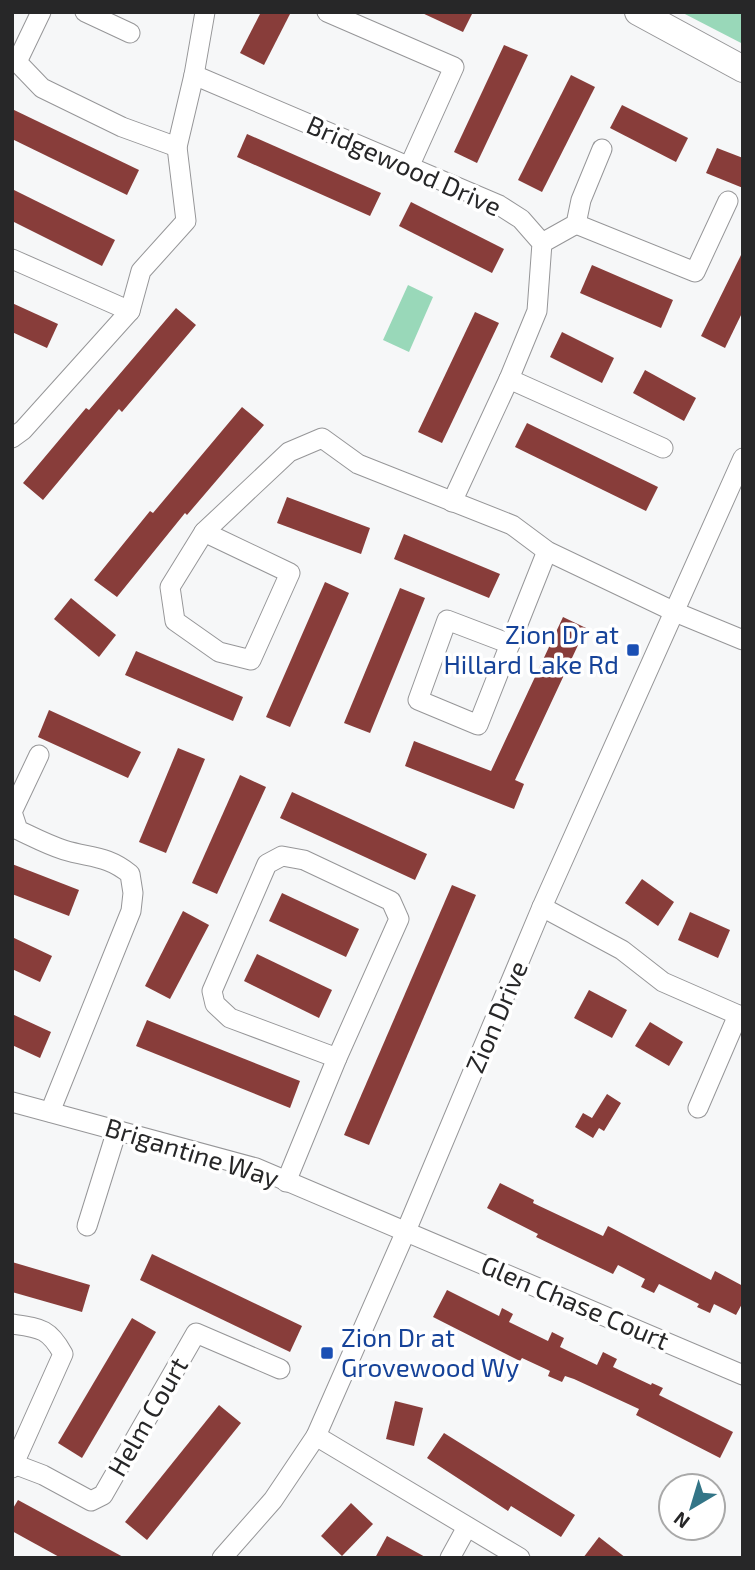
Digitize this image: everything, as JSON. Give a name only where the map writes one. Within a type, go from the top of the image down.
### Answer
[{"type":"main road","points":[[638,12],[743,69]]},
{"type":"street","points":[[41,12],[17,62],[42,88],[122,127],[177,147]]},
{"type":"street","points":[[85,12],[130,33]]},
{"type":"street","points":[[12,438],[23,430],[130,311],[141,271],[186,221],[177,147],[205,12]]},
{"type":"street","points":[[327,12],[454,67],[409,167]]},
{"type":"street","name":"Bridgewood Drive","points":[[194,75],[499,205],[521,219],[542,243]]},
{"type":"street","points":[[452,502],[537,311],[542,243],[576,224],[581,200],[601,149]]},
{"type":"street","points":[[576,224],[695,272],[728,201]]},
{"type":"street","points":[[12,259],[130,311]]},
{"type":"street","points":[[509,379],[663,448]]},
{"type":"street","points":[[204,533],[290,573],[251,660],[219,652],[175,621],[170,587],[204,533],[289,453],[322,438],[358,464],[512,525],[547,551],[675,612],[743,640]]},
{"type":"street","name":"Zion Drive","points":[[222,1558],[273,1500],[316,1436],[406,1231],[542,907],[743,458]]},
{"type":"street","points":[[510,644],[447,620],[418,700],[478,725],[547,551]]},
{"type":"street","points":[[39,755],[12,812],[18,830],[64,850],[94,855],[116,863],[130,873],[133,893],[131,911],[50,1112]]},
{"type":"street","points":[[286,1182],[399,919],[391,901],[304,860],[282,856],[267,864],[254,890],[212,991],[215,1004],[230,1018],[337,1058]]},
{"type":"street","points":[[542,907],[622,950],[663,982],[740,1016],[698,1108]]},
{"type":"street","name":"Brigantine Way","points":[[12,1102],[256,1168],[406,1231]]},
{"type":"street","points":[[88,1226],[117,1130]]},
{"type":"street","name":"Glen Chase Court","points":[[406,1231],[743,1375]]},
{"type":"street","points":[[12,1324],[37,1328],[54,1337],[64,1354],[13,1466]]},
{"type":"street","name":"Helm Court","points":[[13,1466],[43,1475],[91,1501],[103,1495],[196,1333],[280,1369]]},
{"type":"street","points":[[316,1436],[520,1558]]},
{"type":"street","points":[[450,1558],[467,1527]]},
{"type":"green space","points":[[681,12],[743,12],[743,44]]},
{"type":"green space","points":[[408,285],[433,297],[409,352],[383,340]]},
{"type":"building","points":[[261,12],[291,12],[264,65],[240,53]]},
{"type":"building","points":[[420,12],[473,12],[463,32]]},
{"type":"building","points":[[504,45],[528,55],[477,163],[454,152]]},
{"type":"building","points":[[571,75],[595,87],[542,192],[518,180]]},
{"type":"building","points":[[622,105],[688,138],[676,162],[610,128]]},
{"type":"building","points":[[12,109],[139,170],[127,195],[12,139]]},
{"type":"building","points":[[247,134],[381,193],[370,216],[237,157]]},
{"type":"building","points":[[717,148],[743,158],[743,188],[706,173]]},
{"type":"building","points":[[12,189],[115,240],[102,266],[12,221]]},
{"type":"building","points":[[411,202],[504,249],[492,273],[399,226]]},
{"type":"building","points":[[743,251],[743,311],[725,348],[701,336]]},
{"type":"building","points":[[592,265],[673,300],[661,328],[580,293]]},
{"type":"building","points":[[12,303],[58,324],[47,348],[12,332]]},
{"type":"building","points":[[176,308],[196,325],[122,412],[119,409],[43,500],[23,483]]},
{"type":"building","points":[[475,312],[499,323],[442,443],[418,432]]},
{"type":"building","points":[[562,332],[614,358],[602,383],[550,357]]},
{"type":"building","points":[[645,370],[696,398],[684,421],[633,393]]},
{"type":"building","points":[[242,407],[264,425],[187,515],[185,513],[117,597],[94,580],[150,511],[153,513]]},
{"type":"building","points":[[527,423],[658,487],[646,511],[515,447]]},
{"type":"building","points":[[287,497],[370,528],[361,554],[277,523]]},
{"type":"building","points":[[404,534],[500,574],[489,598],[394,559]]},
{"type":"building","points":[[325,582],[349,593],[290,727],[266,717]]},
{"type":"building","points":[[400,588],[425,598],[370,733],[344,723]]},
{"type":"building","points":[[71,598],[116,635],[99,657],[54,619]]},
{"type":"building","points":[[563,617],[586,628],[515,780],[524,784],[514,809],[405,766],[414,741],[491,771]]},
{"type":"building","points":[[136,651],[243,697],[233,721],[125,675]]},
{"type":"building","points":[[49,710],[141,752],[128,778],[38,737]]},
{"type":"building","points":[[178,748],[205,759],[166,853],[139,842]]},
{"type":"building","points":[[240,775],[266,787],[217,894],[192,883]]},
{"type":"building","points":[[292,792],[427,854],[415,880],[280,818]]},
{"type":"building","points":[[12,864],[79,890],[69,916],[12,894]]},
{"type":"building","points":[[642,879],[674,902],[658,926],[625,903]]},
{"type":"building","points":[[452,885],[476,895],[369,1145],[344,1135]]},
{"type":"building","points":[[282,893],[359,929],[346,957],[269,921]]},
{"type":"building","points":[[183,911],[209,925],[170,999],[145,986]]},
{"type":"building","points":[[690,912],[730,930],[718,958],[678,940]]},
{"type":"building","points":[[12,937],[52,956],[40,982],[12,969]]},
{"type":"building","points":[[257,954],[332,990],[319,1018],[244,981]]},
{"type":"building","points":[[589,990],[627,1010],[612,1038],[574,1018]]},
{"type":"building","points":[[12,1014],[51,1032],[40,1058],[12,1045]]},
{"type":"building","points":[[147,1020],[300,1081],[290,1108],[136,1046]]},
{"type":"building","points":[[650,1022],[683,1042],[669,1066],[635,1046]]},
{"type":"building","points":[[607,1094],[621,1103],[604,1131],[599,1128],[593,1138],[575,1127],[583,1113],[592,1118]]},
{"type":"building","points":[[500,1183],[534,1200],[533,1203],[603,1236],[608,1226],[711,1280],[715,1271],[743,1286],[743,1302],[736,1315],[714,1304],[710,1313],[697,1307],[699,1304],[659,1284],[654,1293],[641,1287],[645,1279],[618,1265],[613,1274],[536,1237],[538,1234],[487,1208]]},
{"type":"building","points":[[152,1254],[302,1326],[290,1352],[140,1280]]},
{"type":"building","points":[[12,1262],[90,1285],[82,1312],[12,1292]]},
{"type":"building","points":[[447,1290],[499,1316],[502,1308],[513,1314],[509,1322],[548,1341],[552,1332],[564,1338],[560,1347],[597,1365],[603,1352],[617,1359],[613,1367],[663,1388],[659,1395],[733,1432],[720,1458],[636,1415],[639,1409],[574,1379],[565,1376],[562,1382],[548,1376],[550,1371],[522,1358],[520,1361],[433,1317]]},
{"type":"building","points":[[132,1318],[156,1332],[82,1458],[58,1443]]},
{"type":"building","points":[[395,1401],[423,1408],[414,1446],[386,1439]]},
{"type":"building","points":[[219,1405],[241,1423],[147,1540],[125,1522]]},
{"type":"building","points":[[444,1433],[575,1515],[561,1537],[511,1506],[508,1511],[427,1458]]},
{"type":"building","points":[[18,1500],[125,1558],[61,1558],[12,1531],[12,1510]]},
{"type":"building","points":[[351,1503],[373,1524],[342,1556],[321,1536]]},
{"type":"building","points":[[387,1536],[427,1558],[375,1558]]},
{"type":"building","points":[[599,1537],[626,1558],[583,1558]]},
{"type":"place","name":"Zion Dr at Hillard Lake Rd","points":[[633,650]]},
{"type":"place","name":"Zion Dr at Grovewood Wy","points":[[327,1353]]}]
